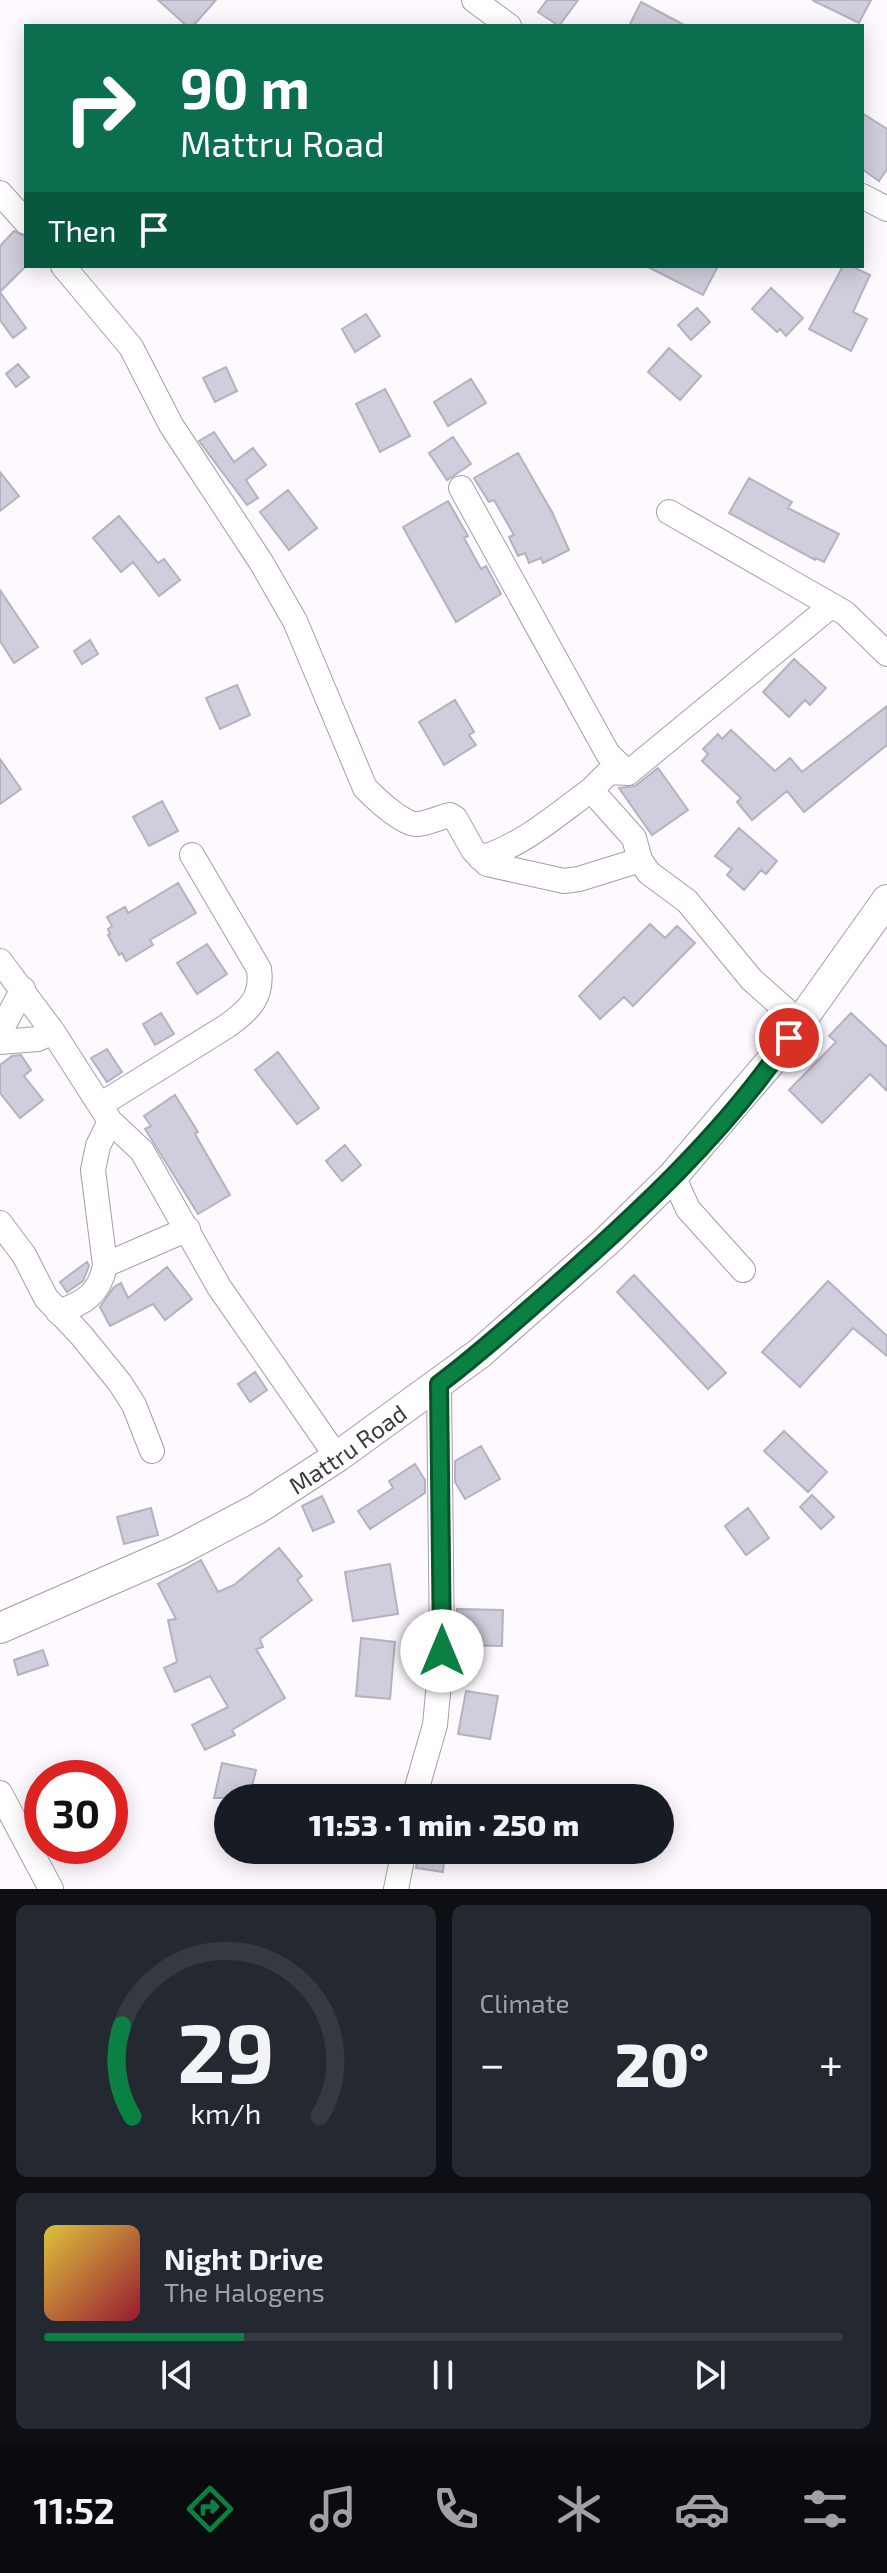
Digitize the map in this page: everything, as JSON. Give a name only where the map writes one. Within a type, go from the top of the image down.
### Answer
[{"type":"main road","name":"Mattru Road","points":[[0,1628],[179,1550],[257,1509],[337,1457],[480,1353],[607,1241],[673,1176],[769,1065],[887,900]]},
{"type":"street","points":[[474,0],[506,24]]},
{"type":"street","points":[[0,193],[24,220]]},
{"type":"street","points":[[864,197],[887,209]]},
{"type":"street","points":[[65,268],[131,347],[171,425],[261,562],[295,621],[365,788],[407,823],[416,825],[450,815],[455,818],[487,864],[564,881],[640,860]]},
{"type":"street","points":[[461,488],[608,754],[628,773]]},
{"type":"street","points":[[669,512],[845,613],[887,654]]},
{"type":"street","points":[[480,858],[504,851],[521,841],[591,790],[609,772],[628,773],[831,606]]},
{"type":"street","points":[[591,790],[634,838],[640,860],[649,873],[687,901],[751,979],[799,1022]]},
{"type":"street","points":[[58,1312],[75,1306],[100,1286],[105,1265],[93,1170],[105,1113],[243,1014],[256,999],[261,983],[259,969],[192,855]]},
{"type":"street","points":[[0,961],[53,1032],[105,1113],[142,1151],[219,1287],[337,1457]]},
{"type":"street","points":[[0,1032],[23,989]]},
{"type":"street","points":[[0,1042],[38,1039],[53,1032]]},
{"type":"street","points":[[673,1176],[688,1209],[743,1270]]},
{"type":"street","points":[[0,1223],[24,1255],[46,1298],[120,1383],[134,1405],[152,1451]]},
{"type":"street","points":[[105,1265],[188,1229]]},
{"type":"street","points":[[418,1784],[435,1725],[442,1651],[439,1384]]},
{"type":"street","points":[[0,1793],[51,1889]]},
{"type":"street","points":[[396,1889],[401,1864]]},
{"type":"building","points":[[158,0],[216,0],[195,24],[185,24]]},
{"type":"building","points":[[547,0],[578,0],[560,24],[538,12]]},
{"type":"building","points":[[812,0],[871,0],[859,23]]},
{"type":"building","points":[[641,2],[682,24],[630,24]]},
{"type":"building","points":[[864,114],[887,129],[887,169],[879,181],[864,170]]},
{"type":"building","points":[[14,231],[24,236],[24,268],[0,292],[0,246]]},
{"type":"building","points":[[650,268],[717,268],[703,295]]},
{"type":"building","points":[[842,268],[855,268],[870,275],[853,312],[867,319],[851,351],[809,329]]},
{"type":"building","points":[[771,288],[803,318],[786,336],[780,329],[777,332],[752,309]]},
{"type":"building","points":[[0,292],[26,328],[13,338],[0,320]]},
{"type":"building","points":[[697,308],[710,322],[691,340],[678,325]]},
{"type":"building","points":[[366,314],[380,336],[355,352],[342,329]]},
{"type":"building","points":[[669,348],[701,376],[680,400],[648,372]]},
{"type":"building","points":[[18,364],[29,377],[16,387],[6,374]]},
{"type":"building","points":[[226,367],[237,391],[215,402],[203,378]]},
{"type":"building","points":[[471,379],[486,403],[448,426],[434,402]]},
{"type":"building","points":[[385,389],[410,436],[380,452],[356,404]]},
{"type":"building","points":[[214,432],[234,462],[253,448],[266,465],[246,480],[258,498],[247,505],[199,441]]},
{"type":"building","points":[[453,437],[471,464],[447,480],[429,453]]},
{"type":"building","points":[[518,453],[552,512],[569,550],[543,563],[541,558],[529,563],[525,553],[518,556],[509,537],[514,535],[494,500],[489,502],[474,478]]},
{"type":"building","points":[[0,472],[19,496],[0,511]]},
{"type":"building","points":[[749,478],[792,502],[788,508],[839,534],[824,562],[729,513]]},
{"type":"building","points":[[288,490],[317,528],[289,550],[260,512]]},
{"type":"building","points":[[448,501],[468,536],[464,538],[481,569],[486,566],[501,594],[456,622],[403,527]]},
{"type":"building","points":[[119,516],[158,563],[164,559],[180,580],[159,596],[133,562],[121,572],[93,538]]},
{"type":"building","points":[[0,590],[38,647],[14,663],[0,641]]},
{"type":"building","points":[[90,640],[98,654],[82,664],[74,651]]},
{"type":"building","points":[[794,659],[826,688],[810,705],[805,700],[789,717],[763,692]]},
{"type":"building","points":[[237,685],[250,715],[220,729],[206,698]]},
{"type":"building","points":[[455,700],[474,732],[469,735],[476,745],[444,765],[419,722]]},
{"type":"building","points":[[887,706],[887,745],[804,812],[787,791],[752,820],[737,802],[741,798],[702,761],[708,754],[703,749],[718,734],[722,739],[731,730],[775,771],[790,758],[802,772]]},
{"type":"building","points":[[0,759],[21,789],[0,804]]},
{"type":"building","points":[[658,768],[688,810],[652,835],[619,788],[635,786]]},
{"type":"building","points":[[162,801],[178,831],[149,846],[133,817]]},
{"type":"building","points":[[739,828],[777,861],[766,874],[761,870],[744,890],[727,875],[732,869],[715,856]]},
{"type":"building","points":[[178,883],[196,913],[150,940],[153,945],[126,961],[108,935],[108,929],[112,926],[107,917],[125,907],[128,913]]},
{"type":"building","points":[[650,924],[665,938],[677,926],[695,943],[633,1006],[624,997],[600,1019],[579,996]]},
{"type":"building","points":[[207,944],[227,974],[197,994],[177,963]]},
{"type":"building","points":[[161,1013],[174,1034],[155,1045],[143,1024]]},
{"type":"building","points":[[851,1013],[887,1047],[887,1091],[870,1074],[822,1123],[789,1090],[836,1042],[829,1036]]},
{"type":"building","points":[[107,1049],[122,1072],[107,1082],[91,1058]]},
{"type":"building","points":[[278,1052],[319,1108],[297,1124],[255,1070]]},
{"type":"building","points":[[21,1055],[31,1070],[24,1076],[43,1100],[20,1118],[0,1093],[0,1065],[12,1056]]},
{"type":"building","points":[[175,1095],[230,1195],[198,1214],[145,1129],[151,1126],[144,1116]]},
{"type":"building","points":[[345,1145],[361,1165],[342,1181],[326,1161]]},
{"type":"building","points":[[87,1262],[89,1266],[83,1281],[67,1292],[60,1282]]},
{"type":"building","points":[[167,1267],[192,1299],[165,1320],[153,1304],[110,1326],[100,1307],[114,1287],[121,1283],[128,1298]]},
{"type":"building","points":[[634,1275],[726,1373],[708,1389],[617,1292]]},
{"type":"building","points":[[828,1281],[887,1336],[887,1356],[853,1328],[800,1387],[762,1352]]},
{"type":"building","points":[[255,1372],[267,1390],[250,1402],[238,1384]]},
{"type":"building","points":[[784,1431],[827,1472],[808,1492],[764,1451]]},
{"type":"building","points":[[481,1446],[500,1479],[465,1499],[455,1482],[455,1461]]},
{"type":"building","points":[[415,1464],[425,1480],[425,1493],[370,1529],[358,1511],[393,1488],[389,1481]]},
{"type":"building","points":[[812,1495],[834,1517],[821,1529],[800,1507]]},
{"type":"building","points":[[322,1496],[334,1522],[313,1531],[302,1506]]},
{"type":"building","points":[[151,1508],[158,1535],[124,1544],[117,1517]]},
{"type":"building","points":[[748,1508],[769,1538],[746,1555],[725,1526]]},
{"type":"building","points":[[279,1548],[302,1576],[297,1580],[312,1600],[260,1639],[263,1647],[256,1649],[285,1698],[232,1730],[235,1735],[205,1750],[192,1725],[228,1707],[210,1676],[175,1692],[164,1668],[177,1662],[168,1620],[176,1619],[158,1584],[201,1560],[218,1592],[234,1585]]},
{"type":"building","points":[[390,1564],[398,1614],[353,1621],[345,1572]]},
{"type":"building","points":[[457,1609],[503,1610],[502,1646],[457,1645]]},
{"type":"building","points":[[361,1638],[395,1642],[390,1699],[356,1696]]},
{"type":"building","points":[[43,1650],[48,1665],[18,1675],[14,1660]]},
{"type":"building","points":[[466,1691],[498,1696],[490,1739],[458,1734]]},
{"type":"building","points":[[222,1763],[256,1770],[252,1784],[217,1784]]},
{"type":"building","points":[[417,1864],[444,1864],[443,1872],[416,1868]]},
{"type":"route","points":[[442,1651],[439,1384],[480,1353],[607,1241],[673,1176],[789,1038]]}]
